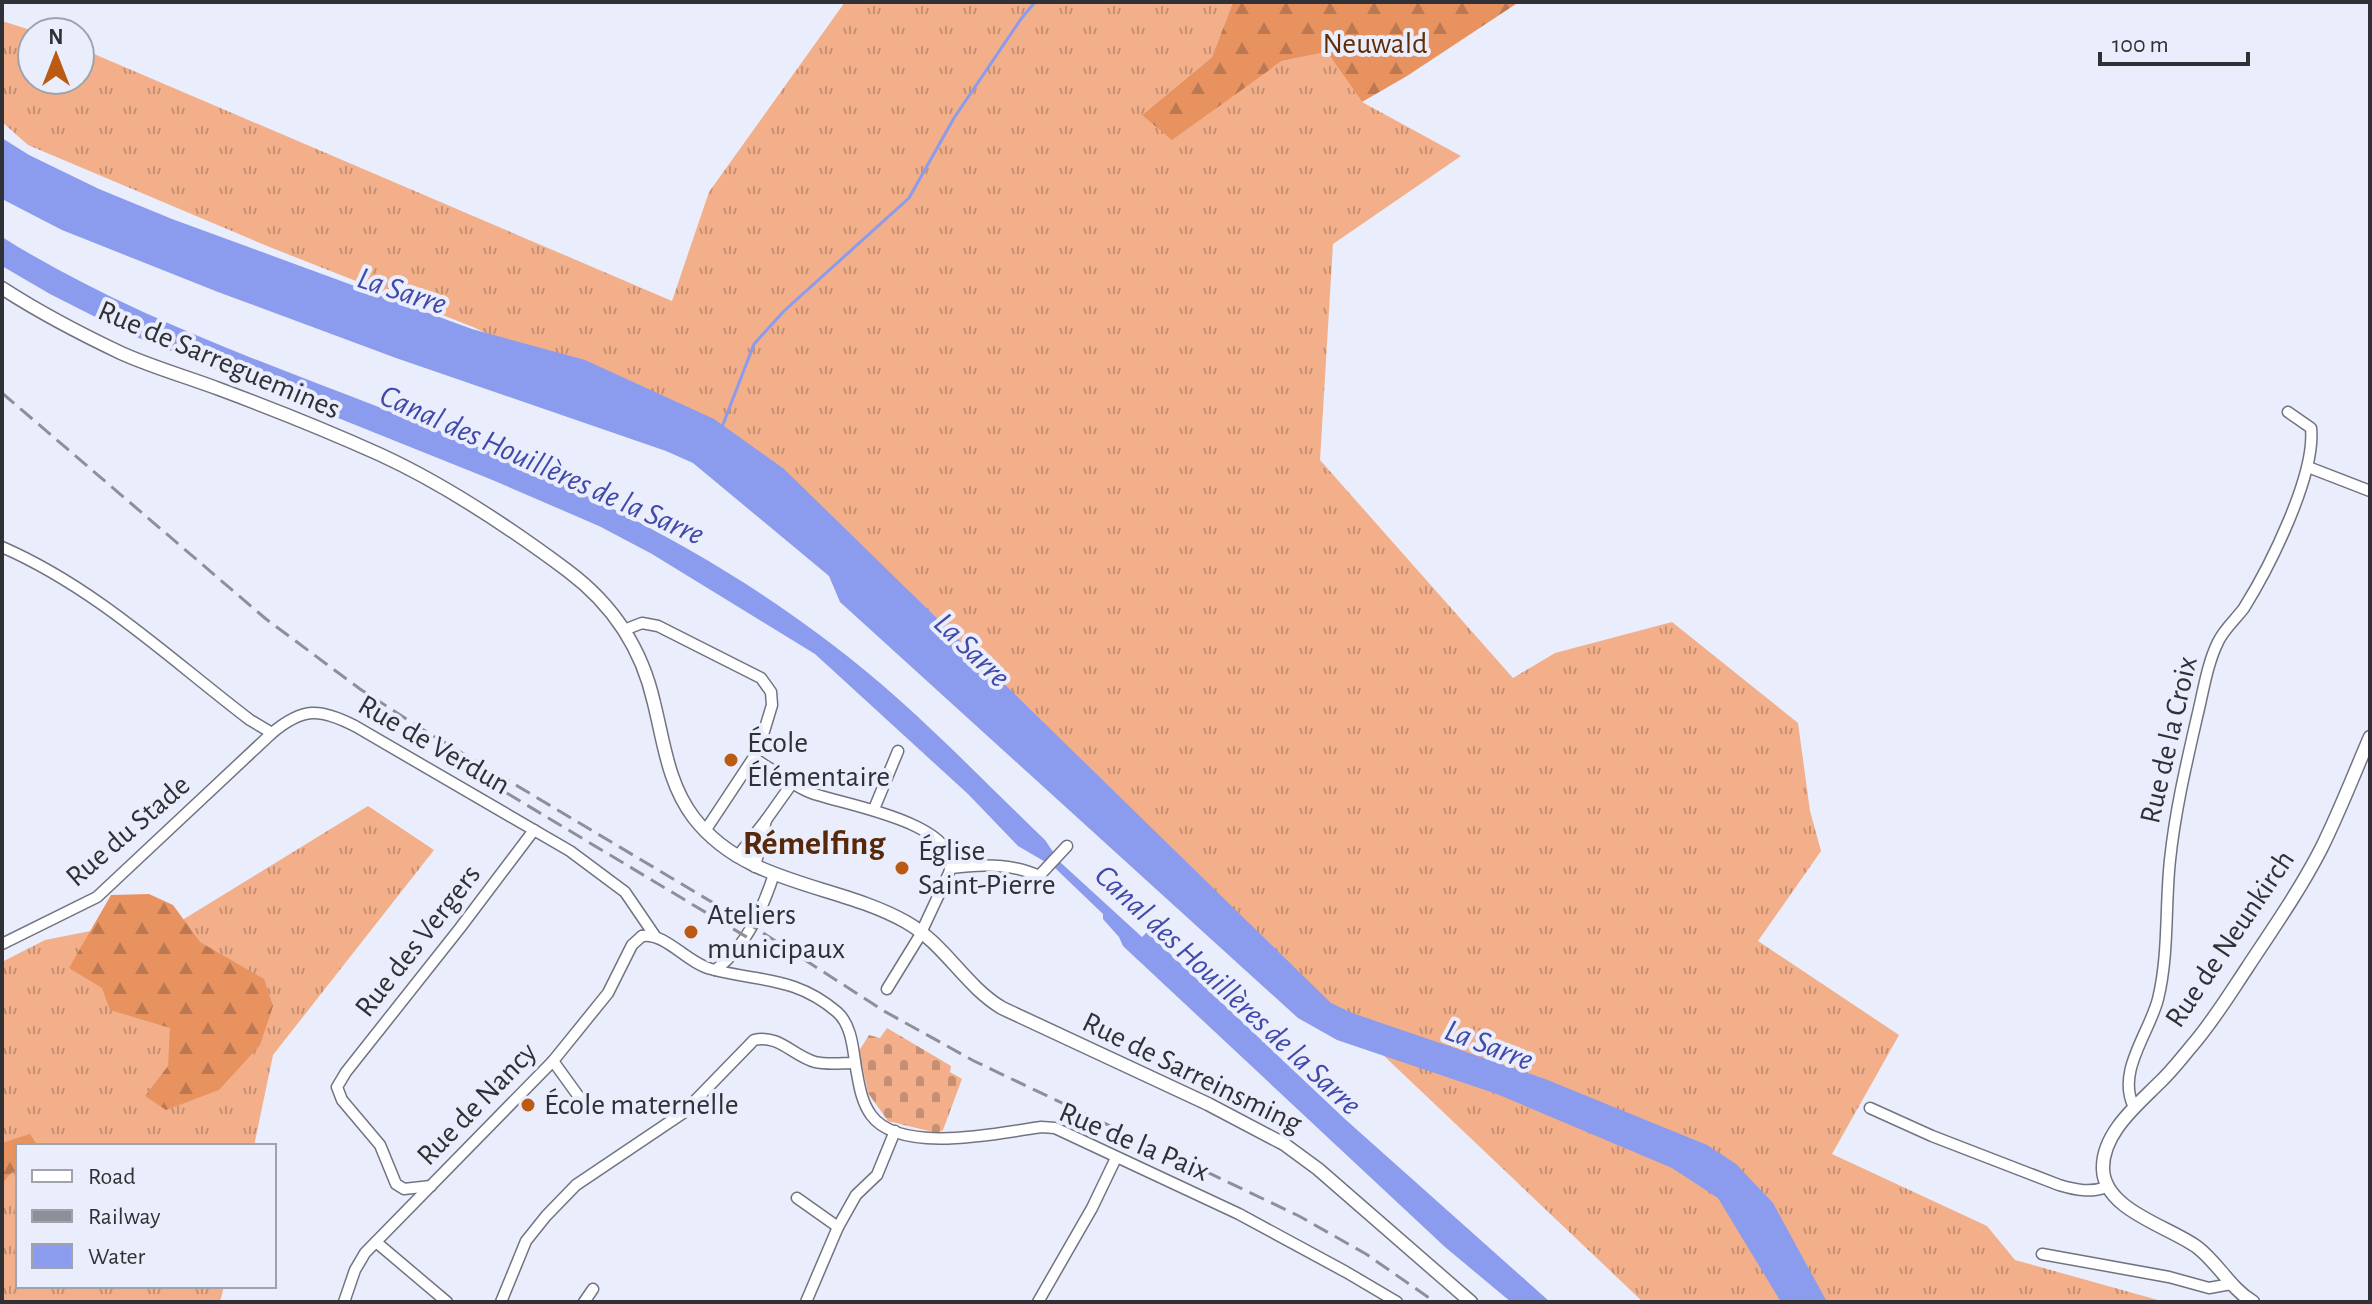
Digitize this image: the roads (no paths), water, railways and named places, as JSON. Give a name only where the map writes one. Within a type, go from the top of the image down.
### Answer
[{"type":"street","name":"Rue de Sarreguemines","points":[[2,288],[122,354],[233,394],[379,454],[447,490],[568,571],[597,597],[638,653],[649,683],[672,777],[687,808],[705,831],[737,857],[755,867],[892,915],[921,931]]},
{"type":"street","name":"Rue de la Croix","points":[[2134,1107],[2127,1094],[2130,1072],[2157,1003],[2163,977],[2170,861],[2181,783],[2202,694],[2219,640],[2244,608],[2286,525],[2308,467],[2311,428],[2288,412]]},
{"type":"street","points":[[2308,467],[2370,491]]},
{"type":"street","points":[[2,547],[59,577],[110,610],[250,720],[272,733]]},
{"type":"street","points":[[624,630],[642,623],[653,624],[761,678],[771,692],[772,705],[755,759],[705,831]]},
{"type":"street","name":"Rue de Verdun","points":[[272,733],[289,720],[304,714],[317,712],[333,715],[563,847],[617,885],[637,907],[655,936]]},
{"type":"street","name":"Rue du Stade","points":[[2,944],[97,897],[272,733]]},
{"type":"street","name":"Rue de Neunkirch","points":[[2107,1187],[2103,1169],[2105,1152],[2116,1132],[2134,1107],[2160,1083],[2203,1033],[2268,936],[2320,850],[2370,737]]},
{"type":"street","points":[[874,809],[898,751]]},
{"type":"street","points":[[755,759],[809,792],[874,809],[927,833],[942,846],[951,868],[921,931],[887,989]]},
{"type":"street","points":[[737,857],[793,782]]},
{"type":"street","points":[[755,867],[766,820]]},
{"type":"street","name":"Rue des Vergers","points":[[431,1186],[404,1189],[396,1184],[376,1139],[339,1096],[337,1089],[340,1081],[534,830]]},
{"type":"street","points":[[951,868],[994,866],[1041,873],[1065,848]]},
{"type":"street","points":[[715,970],[736,949],[762,908],[774,874]]},
{"type":"street","points":[[637,907],[642,936],[655,936]]},
{"type":"street","name":"Rue de Sarreinsming","points":[[921,931],[1002,1008],[1208,1104],[1284,1144],[1318,1169],[1471,1302]]},
{"type":"street","name":"Rue de Nancy","points":[[344,1302],[355,1270],[376,1242],[553,1061],[608,993],[632,945],[642,936]]},
{"type":"street","name":"Rue de la Paix","points":[[655,936],[690,960],[715,970],[791,985],[838,1012],[847,1026],[862,1098],[878,1122],[895,1131],[939,1140],[1047,1126],[1239,1214],[1397,1302]]},
{"type":"street","points":[[734,973],[736,949]]},
{"type":"street","points":[[501,1302],[526,1241],[546,1216],[576,1185],[683,1113],[754,1040],[764,1037],[777,1041],[813,1062],[855,1063]]},
{"type":"street","points":[[553,1061],[587,1108]]},
{"type":"street","points":[[1870,1108],[1932,1136],[2059,1185],[2077,1191],[2096,1191],[2107,1187],[2129,1209],[2197,1247],[2231,1284],[2253,1302]]},
{"type":"street","points":[[806,1302],[838,1227],[856,1195],[877,1175],[895,1131]]},
{"type":"street","points":[[1038,1302],[1092,1208],[1116,1158]]},
{"type":"street","points":[[797,1198],[838,1227]]},
{"type":"street","points":[[386,1231],[393,1254]]},
{"type":"street","points":[[376,1242],[447,1302]]},
{"type":"street","points":[[2042,1254],[2169,1277],[2209,1288],[2231,1284]]},
{"type":"street","points":[[584,1302],[593,1289]]},
{"type":"water","points":[[2,138],[29,155],[99,189],[172,219],[472,329],[585,360],[714,419],[784,469],[1331,1003],[1545,1079],[1707,1145],[1736,1164],[1773,1203],[1827,1302],[1781,1302],[1718,1198],[1672,1168],[1497,1094],[1337,1040],[1298,1018],[840,602],[829,576],[693,463],[396,358],[62,230],[2,199]]},
{"type":"water","points":[[2,237],[71,277],[142,312],[438,430],[583,494],[679,544],[771,600],[858,664],[913,712],[1045,840],[1060,862],[1142,937],[1147,932],[1346,1120],[1550,1302],[1511,1302],[1445,1247],[1123,946],[1103,919],[1103,914],[1054,867],[1018,846],[968,794],[815,654],[652,554],[599,526],[129,334],[50,294],[2,266]]},
{"type":"waterway","points":[[722,427],[754,344],[784,311],[909,198],[954,118],[1035,2]]},
{"type":"railway","points":[[2,393],[266,619],[360,689],[422,729],[757,929],[884,1011],[974,1061],[1299,1216],[1366,1254],[1435,1302]]},
{"type":"railway","points":[[445,756],[775,954]]},
{"type":"place","name":"École Élémentaire","points":[[731,760]]},
{"type":"place","name":"Église Saint-Pierre","points":[[902,868]]},
{"type":"place","name":"Ateliers municipaux","points":[[691,932]]},
{"type":"place","name":"École maternelle","points":[[528,1105]]},
{"type":"district","name":"Rémelfing","points":[[814,844]]},
{"type":"park label","name":"Neuwald","points":[[1375,44]]},
{"type":"water label","name":"La Sarre","points":[[402,291]]},
{"type":"water label","name":"Canal des Houillères de la Sarre","points":[[542,465]]},
{"type":"water label","name":"La Sarre","points":[[972,650]]},
{"type":"water label","name":"Canal des Houillères de la Sarre","points":[[1228,990]]},
{"type":"water label","name":"La Sarre","points":[[1489,1045]]}]
